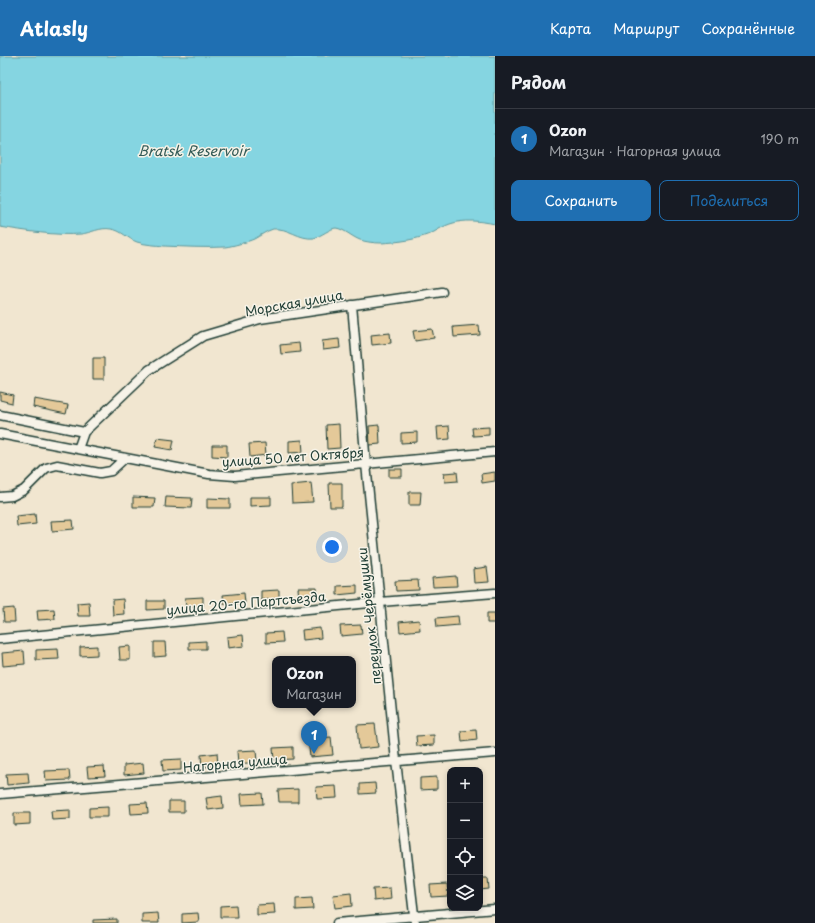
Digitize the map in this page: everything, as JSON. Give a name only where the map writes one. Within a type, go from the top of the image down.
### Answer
[{"type":"street","name":"Морская улица","points":[[78,449],[84,432],[149,370],[203,336],[260,319],[442,292]]},
{"type":"street","name":"переулок Черёмушки","points":[[352,305],[366,464],[396,761],[414,920]]},
{"type":"street","points":[[0,415],[84,432]]},
{"type":"street","name":"улица 50 лет Октября","points":[[0,434],[209,474],[235,476],[495,452]]},
{"type":"street","points":[[0,497],[12,496],[24,490],[46,468],[57,465],[100,473],[111,471],[125,458]]},
{"type":"street","name":"улица 20-го Партсъезда","points":[[0,639],[380,602],[495,593]]},
{"type":"street","name":"Нагорная улица","points":[[0,794],[495,753]]},
{"type":"street","points":[[338,923],[414,920],[495,909]]},
{"type":"water","name":"Bratsk Reservoir","points":[[0,56],[495,56],[495,224],[478,221],[455,222],[415,239],[381,243],[360,240],[336,228],[314,238],[298,236],[284,230],[273,229],[254,239],[225,247],[187,247],[144,244],[134,241],[118,231],[107,229],[99,229],[81,234],[61,234],[40,233],[0,227]]},
{"type":"building","points":[[479,325],[480,335],[454,337],[453,327]]},
{"type":"building","points":[[432,329],[434,338],[415,341],[413,331]]},
{"type":"building","points":[[390,333],[391,343],[372,345],[371,335]]},
{"type":"building","points":[[339,339],[340,348],[323,350],[322,341]]},
{"type":"building","points":[[299,343],[300,352],[281,354],[280,345]]},
{"type":"building","points":[[93,358],[104,358],[104,379],[93,379]]},
{"type":"building","points":[[0,392],[13,395],[12,403],[0,400]]},
{"type":"building","points":[[34,399],[68,405],[66,414],[33,407]]},
{"type":"building","points":[[339,424],[340,448],[327,449],[326,425]]},
{"type":"building","points":[[379,425],[380,444],[370,445],[369,426]]},
{"type":"building","points":[[449,426],[450,439],[438,440],[437,427]]},
{"type":"building","points":[[489,427],[489,435],[473,436],[472,428]]},
{"type":"building","points":[[417,432],[417,442],[401,443],[401,433]]},
{"type":"building","points":[[157,438],[174,440],[172,450],[155,447]]},
{"type":"building","points":[[302,440],[303,452],[289,453],[289,441]]},
{"type":"building","points":[[265,443],[266,455],[250,457],[249,444]]},
{"type":"building","points":[[212,445],[227,445],[227,457],[212,456]]},
{"type":"building","points":[[389,469],[402,469],[402,477],[389,477]]},
{"type":"building","points":[[457,472],[458,481],[445,482],[444,473]]},
{"type":"building","points":[[495,472],[495,481],[482,483],[481,474]]},
{"type":"building","points":[[311,483],[313,502],[292,503],[291,485]]},
{"type":"building","points":[[329,483],[342,483],[342,507],[330,507]]},
{"type":"building","points":[[409,492],[421,492],[420,505],[409,505]]},
{"type":"building","points":[[133,497],[155,498],[154,507],[133,507]]},
{"type":"building","points":[[166,497],[192,498],[191,508],[165,507]]},
{"type":"building","points":[[250,497],[271,497],[271,505],[250,506]]},
{"type":"building","points":[[207,498],[230,499],[230,508],[207,508]]},
{"type":"building","points":[[35,514],[36,524],[17,526],[16,516]]},
{"type":"building","points":[[73,520],[74,529],[52,531],[51,521]]},
{"type":"building","points":[[487,567],[489,582],[474,583],[473,569]]},
{"type":"building","points":[[456,576],[457,586],[433,587],[432,578]]},
{"type":"building","points":[[418,580],[419,590],[396,591],[395,581]]},
{"type":"building","points":[[357,585],[357,593],[337,595],[337,586]]},
{"type":"building","points":[[298,588],[317,588],[318,598],[299,599]]},
{"type":"building","points":[[279,590],[279,599],[261,600],[261,591]]},
{"type":"building","points":[[244,593],[245,603],[224,604],[223,595]]},
{"type":"building","points":[[203,597],[203,606],[186,607],[185,598]]},
{"type":"building","points":[[123,599],[124,614],[113,615],[112,600]]},
{"type":"building","points":[[147,601],[164,601],[164,609],[147,610]]},
{"type":"building","points":[[89,602],[90,616],[78,616],[77,603]]},
{"type":"building","points":[[14,608],[15,622],[4,622],[3,609]]},
{"type":"building","points":[[54,609],[55,619],[38,620],[37,610]]},
{"type":"building","points":[[487,613],[495,613],[495,623],[487,623]]},
{"type":"building","points":[[458,616],[459,625],[437,627],[436,618]]},
{"type":"building","points":[[419,620],[420,630],[400,632],[399,622]]},
{"type":"building","points":[[361,625],[362,634],[341,636],[340,626]]},
{"type":"building","points":[[320,628],[321,638],[303,640],[302,630]]},
{"type":"building","points":[[282,632],[283,642],[266,643],[266,633]]},
{"type":"building","points":[[243,635],[244,646],[228,648],[227,637]]},
{"type":"building","points":[[206,641],[206,649],[189,649],[189,642]]},
{"type":"building","points":[[154,642],[165,642],[166,656],[154,657]]},
{"type":"building","points":[[97,646],[97,655],[80,656],[80,647]]},
{"type":"building","points":[[130,646],[130,660],[120,660],[119,647]]},
{"type":"building","points":[[58,649],[59,659],[36,660],[36,650]]},
{"type":"building","points":[[24,651],[25,664],[3,666],[2,653]]},
{"type":"building","points":[[375,724],[378,747],[359,749],[357,725]]},
{"type":"building","points":[[476,730],[477,740],[462,742],[461,731]]},
{"type":"building","points":[[434,735],[434,745],[417,746],[416,736]]},
{"type":"building","points":[[331,737],[333,755],[310,757],[308,739]]},
{"type":"building","points":[[293,747],[293,759],[274,760],[273,748]]},
{"type":"building","points":[[256,750],[257,762],[238,764],[237,751]]},
{"type":"building","points":[[217,753],[218,766],[202,767],[201,755]]},
{"type":"building","points":[[181,759],[181,770],[163,771],[162,760]]},
{"type":"building","points":[[143,763],[144,773],[124,775],[124,765]]},
{"type":"building","points":[[104,766],[105,776],[88,777],[87,767]]},
{"type":"building","points":[[69,770],[70,780],[46,781],[45,771]]},
{"type":"building","points":[[28,773],[29,783],[7,785],[6,774]]},
{"type":"building","points":[[437,777],[437,789],[420,790],[420,778]]},
{"type":"building","points":[[375,783],[376,793],[360,794],[360,784]]},
{"type":"building","points":[[336,786],[337,798],[317,799],[316,787]]},
{"type":"building","points":[[298,789],[298,802],[279,802],[278,790]]},
{"type":"building","points":[[262,793],[263,804],[242,805],[241,794]]},
{"type":"building","points":[[222,796],[223,808],[208,810],[206,798]]},
{"type":"building","points":[[169,801],[184,801],[184,812],[169,812]]},
{"type":"building","points":[[147,803],[148,813],[131,814],[130,804]]},
{"type":"building","points":[[108,807],[108,817],[89,817],[89,808]]},
{"type":"building","points":[[70,810],[70,819],[52,820],[51,811]]},
{"type":"building","points":[[14,813],[30,813],[30,824],[14,825]]},
{"type":"building","points":[[483,879],[488,879],[489,889],[483,890]]},
{"type":"building","points":[[447,884],[447,896],[431,897],[430,885]]},
{"type":"building","points":[[390,888],[391,899],[374,901],[373,889]]},
{"type":"building","points":[[351,893],[352,906],[335,908],[333,895]]},
{"type":"building","points":[[312,898],[313,909],[296,910],[296,899]]},
{"type":"building","points":[[274,904],[275,914],[257,915],[257,905]]},
{"type":"building","points":[[236,905],[237,917],[220,917],[220,906]]},
{"type":"building","points":[[158,913],[159,923],[142,923],[142,914]]},
{"type":"building","points":[[198,913],[199,922],[182,923],[182,914]]},
{"type":"building","points":[[117,919],[117,923],[93,923],[93,920]]},
{"type":"place","name":"Ozon","points":[[314,754]]}]
